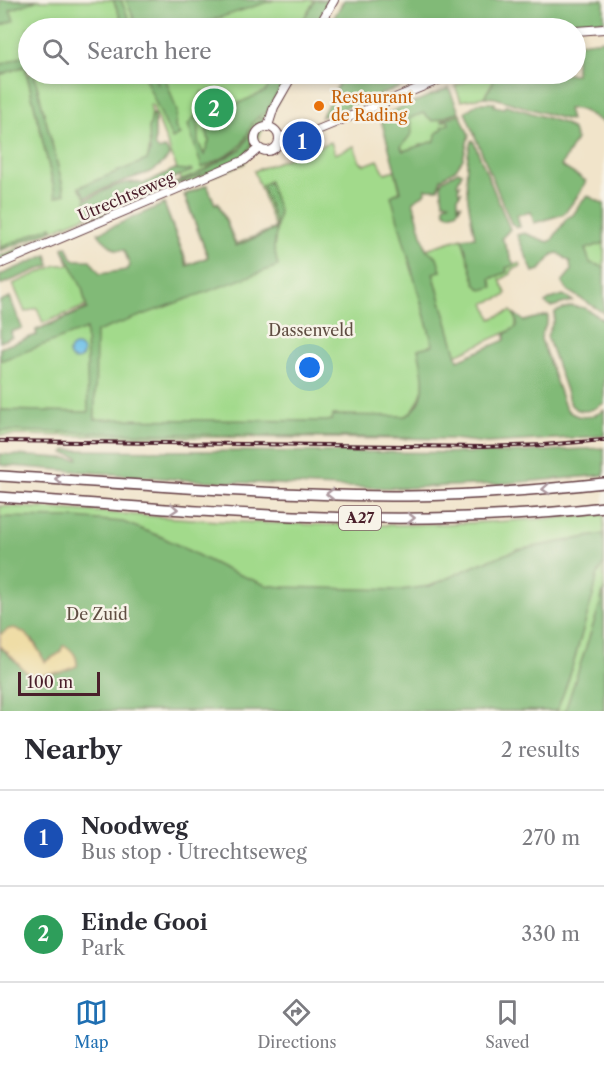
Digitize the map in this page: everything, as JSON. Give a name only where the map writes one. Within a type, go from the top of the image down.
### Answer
[{"type":"highway","name":"A27","points":[[0,476],[292,494],[410,496],[494,493],[604,483]]},
{"type":"highway","name":"A27","points":[[0,497],[290,517],[342,518],[499,515],[604,507]]},
{"type":"main road","points":[[324,18],[334,0]]},
{"type":"main road","points":[[586,30],[604,29]]},
{"type":"main road","points":[[268,126],[274,107],[287,84]]},
{"type":"main road","points":[[279,137],[303,136],[429,84]]},
{"type":"main road","points":[[268,126],[276,130],[279,137],[277,146],[268,151],[259,148],[255,141],[256,134],[261,128],[268,126]]},
{"type":"main road","name":"Utrechtseweg","points":[[0,264],[245,160],[259,148]]},
{"type":"green space","points":[[0,0],[333,0],[323,18],[18,18],[18,84],[29,84],[56,197],[65,194],[37,84],[288,84],[244,164],[184,187],[152,104],[150,105],[151,132],[147,160],[79,187],[86,197],[87,216],[53,230],[51,227],[0,248]]},
{"type":"green space","points":[[0,0],[38,0],[10,10],[14,20],[0,26]]},
{"type":"green space","points":[[113,0],[121,0],[129,18],[121,18]]},
{"type":"green space","points":[[126,0],[274,0],[219,18],[134,18]]},
{"type":"green space","points":[[315,0],[331,0],[321,18],[304,18]]},
{"type":"green space","points":[[344,0],[604,0],[604,21],[586,23],[586,18],[334,18]]},
{"type":"green space","points":[[604,40],[604,123],[573,108],[568,109],[571,120],[495,98],[484,97],[492,84],[586,84],[586,42]]},
{"type":"green space","points":[[18,58],[18,69],[0,75],[0,65]]},
{"type":"green space","points":[[29,84],[37,84],[65,194],[56,197]]},
{"type":"green space","points":[[147,84],[168,84],[177,111],[175,127],[180,135],[172,139]]},
{"type":"green space","points":[[269,84],[282,84],[266,113],[257,118],[236,150],[202,168],[188,125],[198,113],[198,141],[204,155],[209,141],[200,97],[202,92],[212,115],[266,91]]},
{"type":"green space","points":[[339,84],[408,84],[321,117]]},
{"type":"green space","points":[[492,84],[484,97],[461,101],[455,86]]},
{"type":"green space","points":[[449,88],[459,112],[433,121],[423,113],[410,118],[412,133],[401,147],[403,151],[435,141],[436,134],[443,128],[442,126],[449,124],[448,120],[442,122],[442,120],[458,115],[461,116],[469,135],[463,159],[456,169],[441,179],[438,189],[425,189],[426,193],[413,201],[426,249],[437,257],[441,271],[433,273],[458,360],[505,340],[505,334],[516,327],[515,314],[524,321],[548,315],[541,339],[565,407],[573,414],[583,417],[604,410],[604,436],[487,443],[453,439],[0,431],[0,410],[88,412],[86,329],[0,361],[0,348],[37,335],[36,331],[87,309],[82,288],[63,248],[67,246],[75,260],[90,260],[100,274],[126,270],[130,266],[124,250],[116,250],[98,233],[164,204],[187,266],[208,257],[185,195],[207,185],[215,204],[218,203],[236,246],[276,229],[262,186],[269,181],[279,211],[274,248],[278,266],[96,332],[95,419],[326,421],[332,420],[333,415],[406,416],[414,410],[422,394],[423,386],[418,349],[433,345],[391,196],[401,191],[380,116]]},
{"type":"green space","points":[[478,103],[495,103],[494,106],[504,108],[506,105],[563,123],[573,130],[576,140],[561,166],[586,181],[564,214],[534,223],[531,212],[517,215],[520,227],[511,223],[465,112]]},
{"type":"green space","points":[[459,112],[461,116],[458,115],[448,120],[450,124],[440,132],[435,141],[403,151],[401,147],[412,127],[409,118],[423,113],[433,121]]},
{"type":"green space","points":[[153,113],[155,116],[155,146],[159,150],[165,148],[170,155],[160,166],[150,172],[86,197],[79,187],[147,160],[150,152],[149,128]]},
{"type":"green space","points":[[260,118],[264,120],[253,132],[251,146],[234,163],[0,261],[0,256],[197,174],[241,149]]},
{"type":"green space","points":[[473,140],[510,229],[502,238],[514,265],[506,268],[507,272],[490,279],[493,287],[482,290],[476,285],[462,238],[475,237],[466,177],[468,153]]},
{"type":"green space","name":"Dassenveld","points":[[331,142],[335,154],[354,146],[360,162],[365,165],[378,160],[385,173],[395,170],[400,191],[402,191],[392,196],[433,345],[418,349],[424,374],[423,389],[411,413],[406,439],[0,435],[0,348],[37,335],[36,330],[87,308],[86,306],[43,323],[37,308],[25,312],[13,284],[57,265],[69,265],[63,248],[67,246],[91,306],[140,286],[115,226],[164,204],[188,265],[208,257],[184,195],[207,185],[215,204],[218,202],[236,244],[275,228],[254,171]]},
{"type":"green space","points":[[175,169],[191,169],[192,171],[87,216],[85,200],[121,184],[136,182],[143,184]]},
{"type":"green space","points":[[458,171],[462,173],[457,184],[459,186],[461,183],[459,193],[462,191],[458,197],[458,206],[462,204],[456,212],[449,214],[445,212],[444,206],[449,203],[443,202],[441,184],[443,180]]},
{"type":"green space","points":[[588,196],[604,204],[604,243],[585,249],[590,263],[604,267],[604,313],[568,291],[562,282],[571,271],[570,262],[558,253],[553,254],[540,270],[533,272],[517,235],[524,233],[548,242],[552,240],[567,218],[573,215]]},
{"type":"green space","points":[[52,226],[53,230],[0,251],[0,248]]},
{"type":"green space","points":[[462,238],[476,285],[507,272],[506,268],[520,263],[521,266],[500,280],[506,293],[505,296],[485,303],[491,319],[511,311],[516,318],[516,328],[456,355],[433,272],[441,271],[426,249]]},
{"type":"green space","points":[[604,243],[604,267],[590,263],[585,248]]},
{"type":"green space","points":[[47,255],[50,265],[0,285],[0,275]]},
{"type":"green space","points":[[563,295],[573,301],[551,307],[545,303],[551,299]]},
{"type":"green space","points":[[10,297],[22,328],[11,332],[12,337],[0,342],[0,301]]},
{"type":"green space","points":[[571,306],[585,308],[604,320],[604,403],[588,411],[579,410],[571,405],[547,336],[555,312]]},
{"type":"green space","points":[[604,448],[604,475],[498,484],[403,488],[186,480],[0,465],[0,454],[78,459],[78,457],[64,453],[66,450],[500,453]]},
{"type":"green space","name":"De Zuid","points":[[0,506],[211,520],[332,525],[468,523],[604,514],[604,711],[0,711]]},
{"type":"green space","name":"De Zuid","points":[[0,517],[75,518],[123,522],[162,537],[225,569],[266,585],[282,587],[400,590],[430,586],[517,550],[604,534],[604,563],[597,576],[569,678],[557,711],[0,711],[0,647],[31,676],[61,672],[77,666],[74,654],[63,646],[60,653],[45,662],[33,640],[0,635]]},
{"type":"green space","points":[[604,588],[604,711],[565,711],[600,604]]},
{"type":"sand","points":[[14,628],[29,637],[45,662],[60,653],[63,646],[66,646],[74,654],[77,666],[61,672],[31,676],[0,646],[0,635]]},
{"type":"water","points":[[73,346],[79,346],[83,353],[79,360],[73,360],[69,356],[69,350]]},
{"type":"railway","points":[[0,441],[482,447],[604,440]]},
{"type":"place","name":"Restaurant de Rading","points":[[319,106]]},
{"type":"place","name":"Einde Gooi","points":[[214,108]]},
{"type":"place","name":"Noodweg","points":[[302,141]]}]
